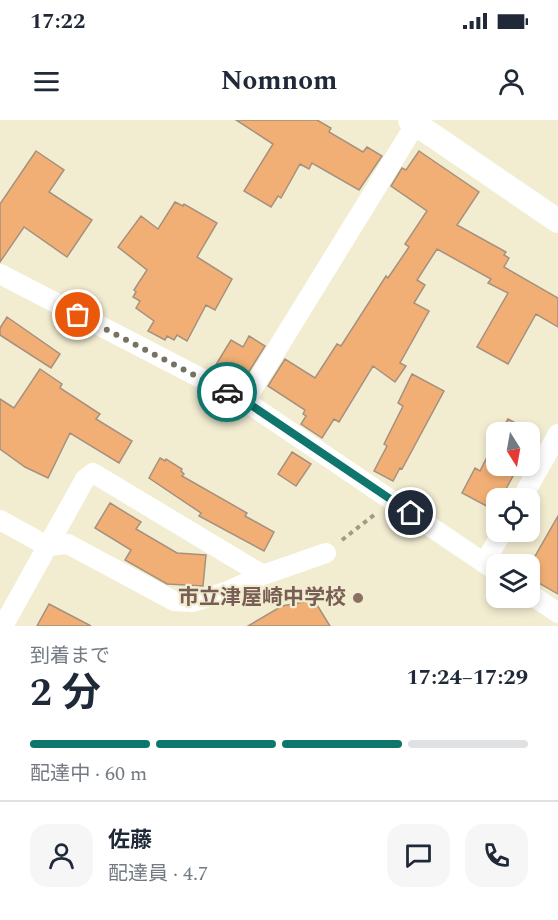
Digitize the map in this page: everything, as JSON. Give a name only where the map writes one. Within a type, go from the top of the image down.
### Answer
[{"type":"street","points":[[245,401],[415,121],[558,220]]},
{"type":"street","points":[[0,274],[245,401],[486,564]]},
{"type":"street","points":[[528,488],[558,434]]},
{"type":"street","points":[[3,626],[85,479],[93,473],[263,575]]},
{"type":"street","points":[[0,520],[47,546],[68,544],[174,601],[193,602],[228,591],[263,575],[326,553]]},
{"type":"street","points":[[540,601],[558,613]]},
{"type":"path","points":[[326,553],[393,500]]},
{"type":"building","points":[[236,120],[317,120],[331,128],[329,132],[363,152],[367,147],[382,156],[359,190],[312,163],[309,169],[300,164],[281,198],[278,196],[271,207],[244,191],[273,144]]},
{"type":"building","points":[[36,151],[64,170],[49,192],[92,220],[67,257],[24,227],[0,262],[0,204]]},
{"type":"building","points":[[419,151],[479,192],[457,225],[506,252],[504,255],[509,258],[504,267],[558,298],[558,327],[536,314],[508,364],[477,347],[508,293],[488,283],[491,279],[437,249],[417,280],[425,285],[414,303],[429,311],[400,363],[406,366],[395,382],[373,366],[339,422],[334,419],[322,438],[301,424],[306,416],[303,414],[305,410],[268,386],[285,359],[315,378],[337,344],[341,346],[386,276],[388,278],[409,247],[405,244],[427,211],[391,186],[402,168],[406,170]]},
{"type":"building","points":[[175,202],[183,206],[184,204],[217,223],[197,257],[232,279],[215,310],[206,305],[187,341],[177,335],[174,340],[167,336],[165,340],[148,331],[154,321],[136,308],[140,301],[133,297],[136,292],[134,290],[147,270],[118,247],[141,216],[158,229]]},
{"type":"building","points":[[7,317],[60,354],[51,368],[0,335],[0,328]]},
{"type":"building","points":[[249,336],[265,346],[239,383],[214,368],[231,340],[243,347]]},
{"type":"building","points":[[40,369],[62,384],[60,388],[100,414],[96,419],[132,441],[119,463],[70,433],[48,478],[25,467],[0,449],[0,399],[14,408]]},
{"type":"building","points":[[412,374],[444,391],[402,469],[400,468],[393,481],[374,471],[387,446],[384,444],[403,406],[398,403]]},
{"type":"building","points":[[292,452],[311,464],[296,486],[278,474]]},
{"type":"building","points":[[160,458],[182,469],[184,474],[182,476],[247,513],[245,516],[274,532],[264,551],[199,516],[201,513],[149,478]]},
{"type":"building","points":[[486,459],[486,476],[513,476],[506,488],[486,488],[486,506],[462,493],[475,468],[480,471]]},
{"type":"building","points":[[110,503],[141,522],[136,529],[177,553],[206,555],[203,586],[167,584],[125,560],[131,550],[95,528]]},
{"type":"building","points":[[558,516],[558,594],[540,584],[540,554],[536,554]]},
{"type":"building","points":[[314,600],[330,626],[248,626],[282,606]]},
{"type":"building","points":[[49,604],[91,626],[37,626]]},
{"type":"way so far","points":[[78,315],[227,392]]},
{"type":"place","name":"市立津屋崎中学校","points":[[358,598]]},
{"type":"route","points":[[227,392],[245,401],[411,513]]}]
